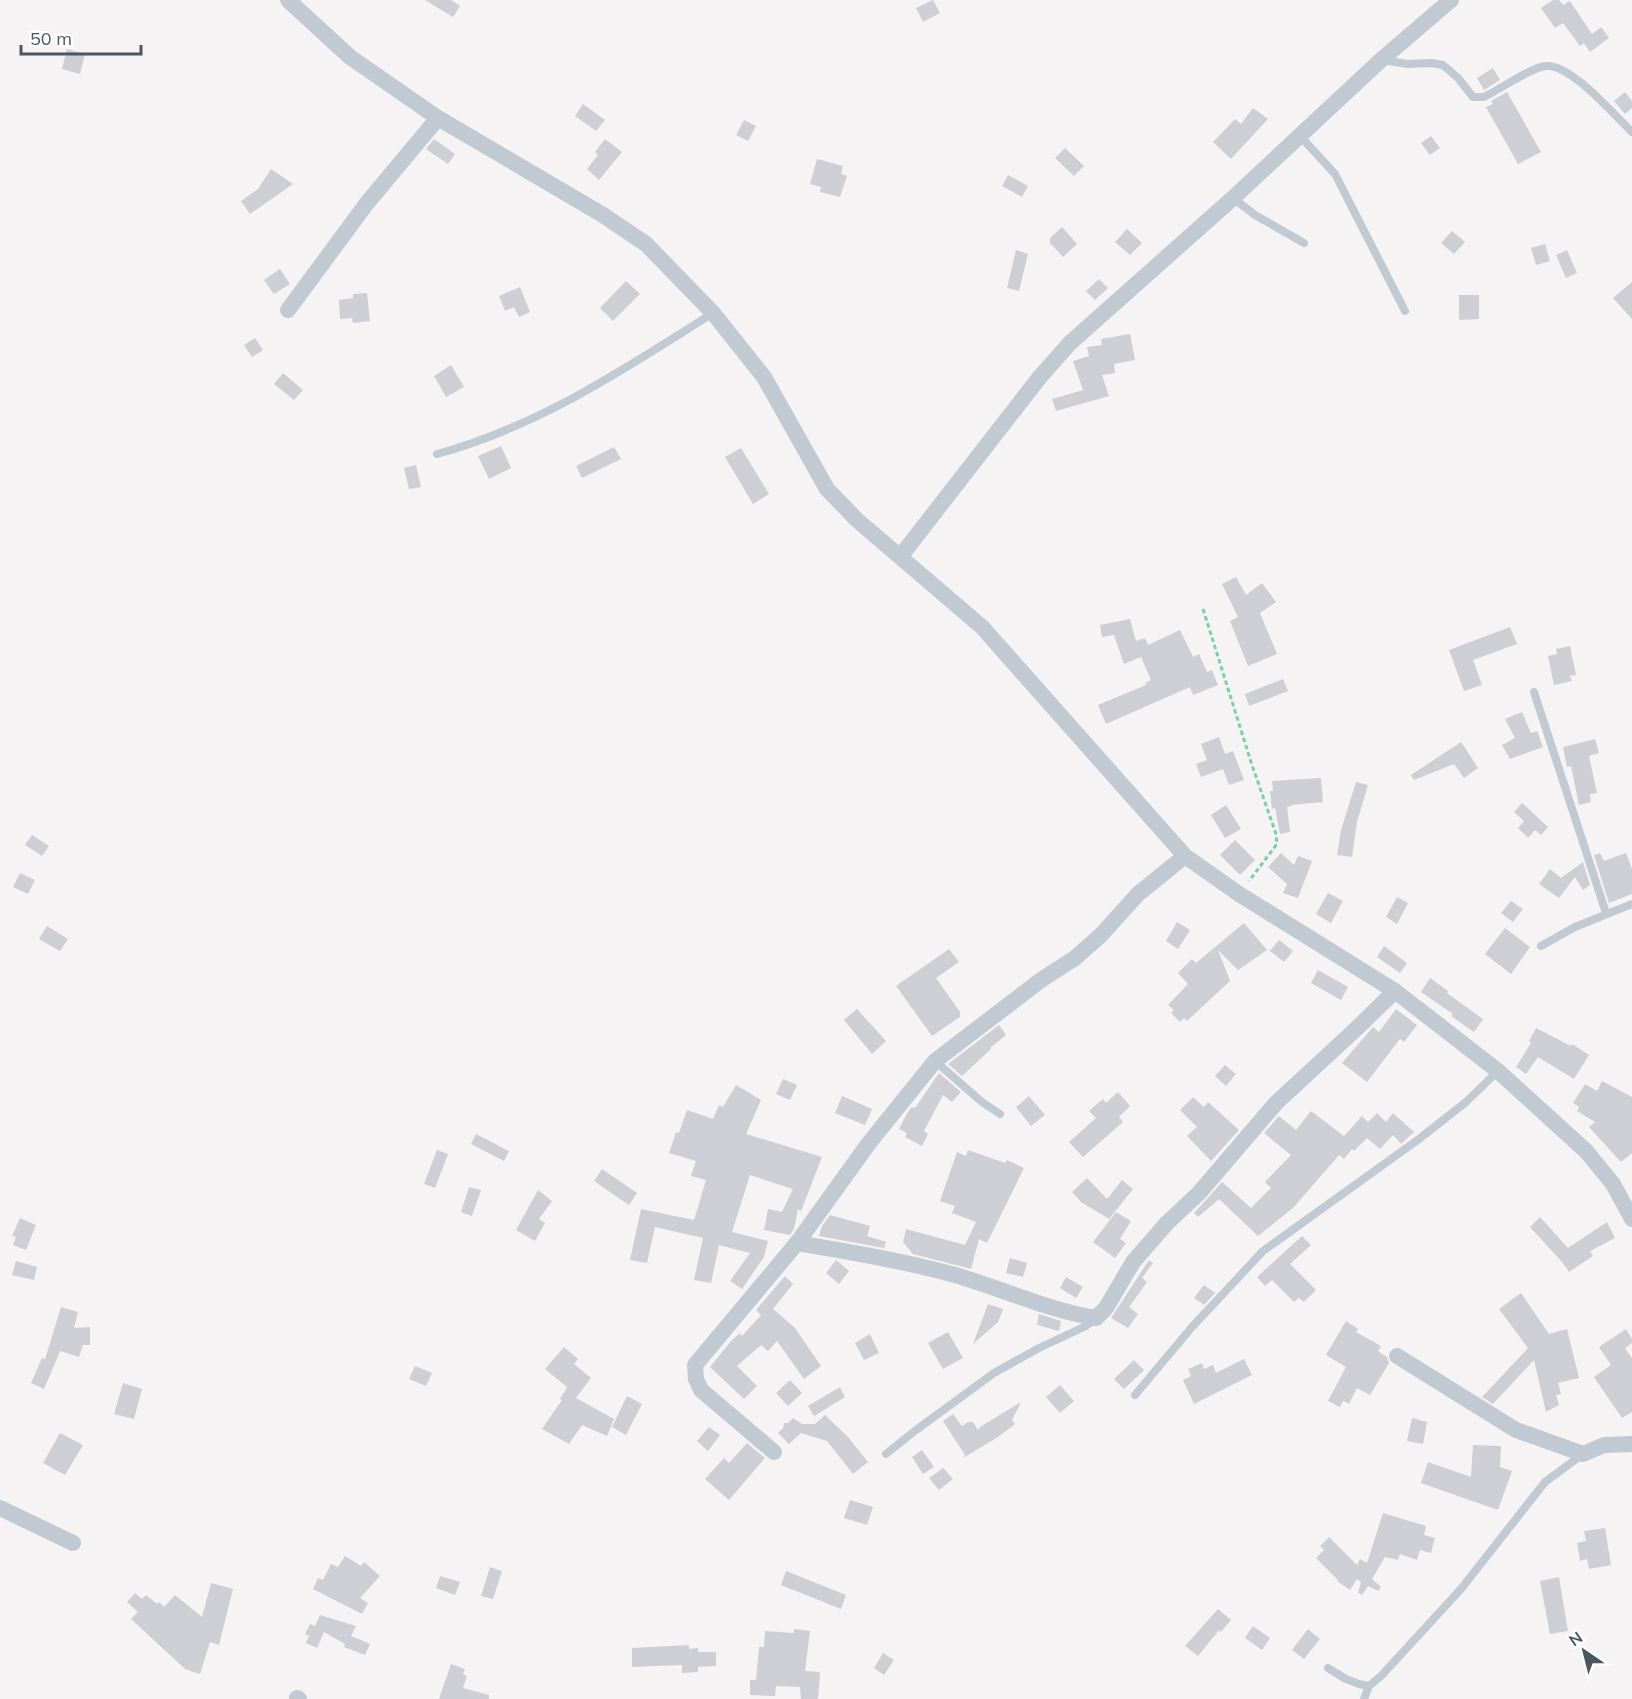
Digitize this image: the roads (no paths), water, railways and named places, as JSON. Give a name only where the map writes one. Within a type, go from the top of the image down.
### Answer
[{"type":"street","points":[[288,0],[350,57],[438,118],[603,215],[646,244],[713,313],[764,377],[827,489],[857,520],[982,627],[1185,855],[1239,894],[1395,991],[1498,1071],[1586,1151],[1613,1184],[1632,1220]]},
{"type":"street","points":[[900,557],[1039,378],[1070,343],[1084,333],[1233,198],[1381,60],[1451,0]]},
{"type":"street","points":[[288,310],[367,203],[438,118]]},
{"type":"street","points":[[774,1452],[701,1389],[696,1379],[695,1365],[798,1243],[869,1143],[935,1061],[1041,980],[1075,958],[1101,935],[1138,894],[1185,855]]},
{"type":"street","points":[[798,1243],[865,1254],[955,1275],[1066,1313],[1096,1318],[1106,1308],[1133,1262],[1167,1223],[1199,1192],[1276,1103],[1395,991]]},
{"type":"street","points":[[1397,1356],[1516,1430],[1583,1454],[1604,1445],[1632,1444]]},
{"type":"street","points":[[0,1508],[73,1544]]},
{"type":"lane","points":[[1381,60],[1408,64],[1443,65],[1458,78],[1473,97],[1484,97],[1544,66],[1558,67],[1573,75],[1632,132]]},
{"type":"lane","points":[[1300,136],[1335,174],[1405,311]]},
{"type":"lane","points":[[1233,198],[1255,215],[1304,243]]},
{"type":"lane","points":[[437,454],[476,444],[550,410],[652,352],[713,313]]},
{"type":"lane","points":[[1534,692],[1606,913]]},
{"type":"lane","points":[[1541,946],[1575,927],[1632,904]]},
{"type":"lane","points":[[935,1061],[982,1102],[1000,1114]]},
{"type":"lane","points":[[1135,1395],[1192,1327],[1263,1251],[1419,1139],[1466,1102],[1498,1071]]},
{"type":"lane","points":[[886,1454],[994,1373],[1086,1326],[1096,1318]]},
{"type":"lane","points":[[1364,1699],[1370,1686],[1404,1653],[1461,1589],[1545,1482],[1583,1454]]},
{"type":"lane","points":[[1328,1668],[1346,1679],[1370,1686]]}]
